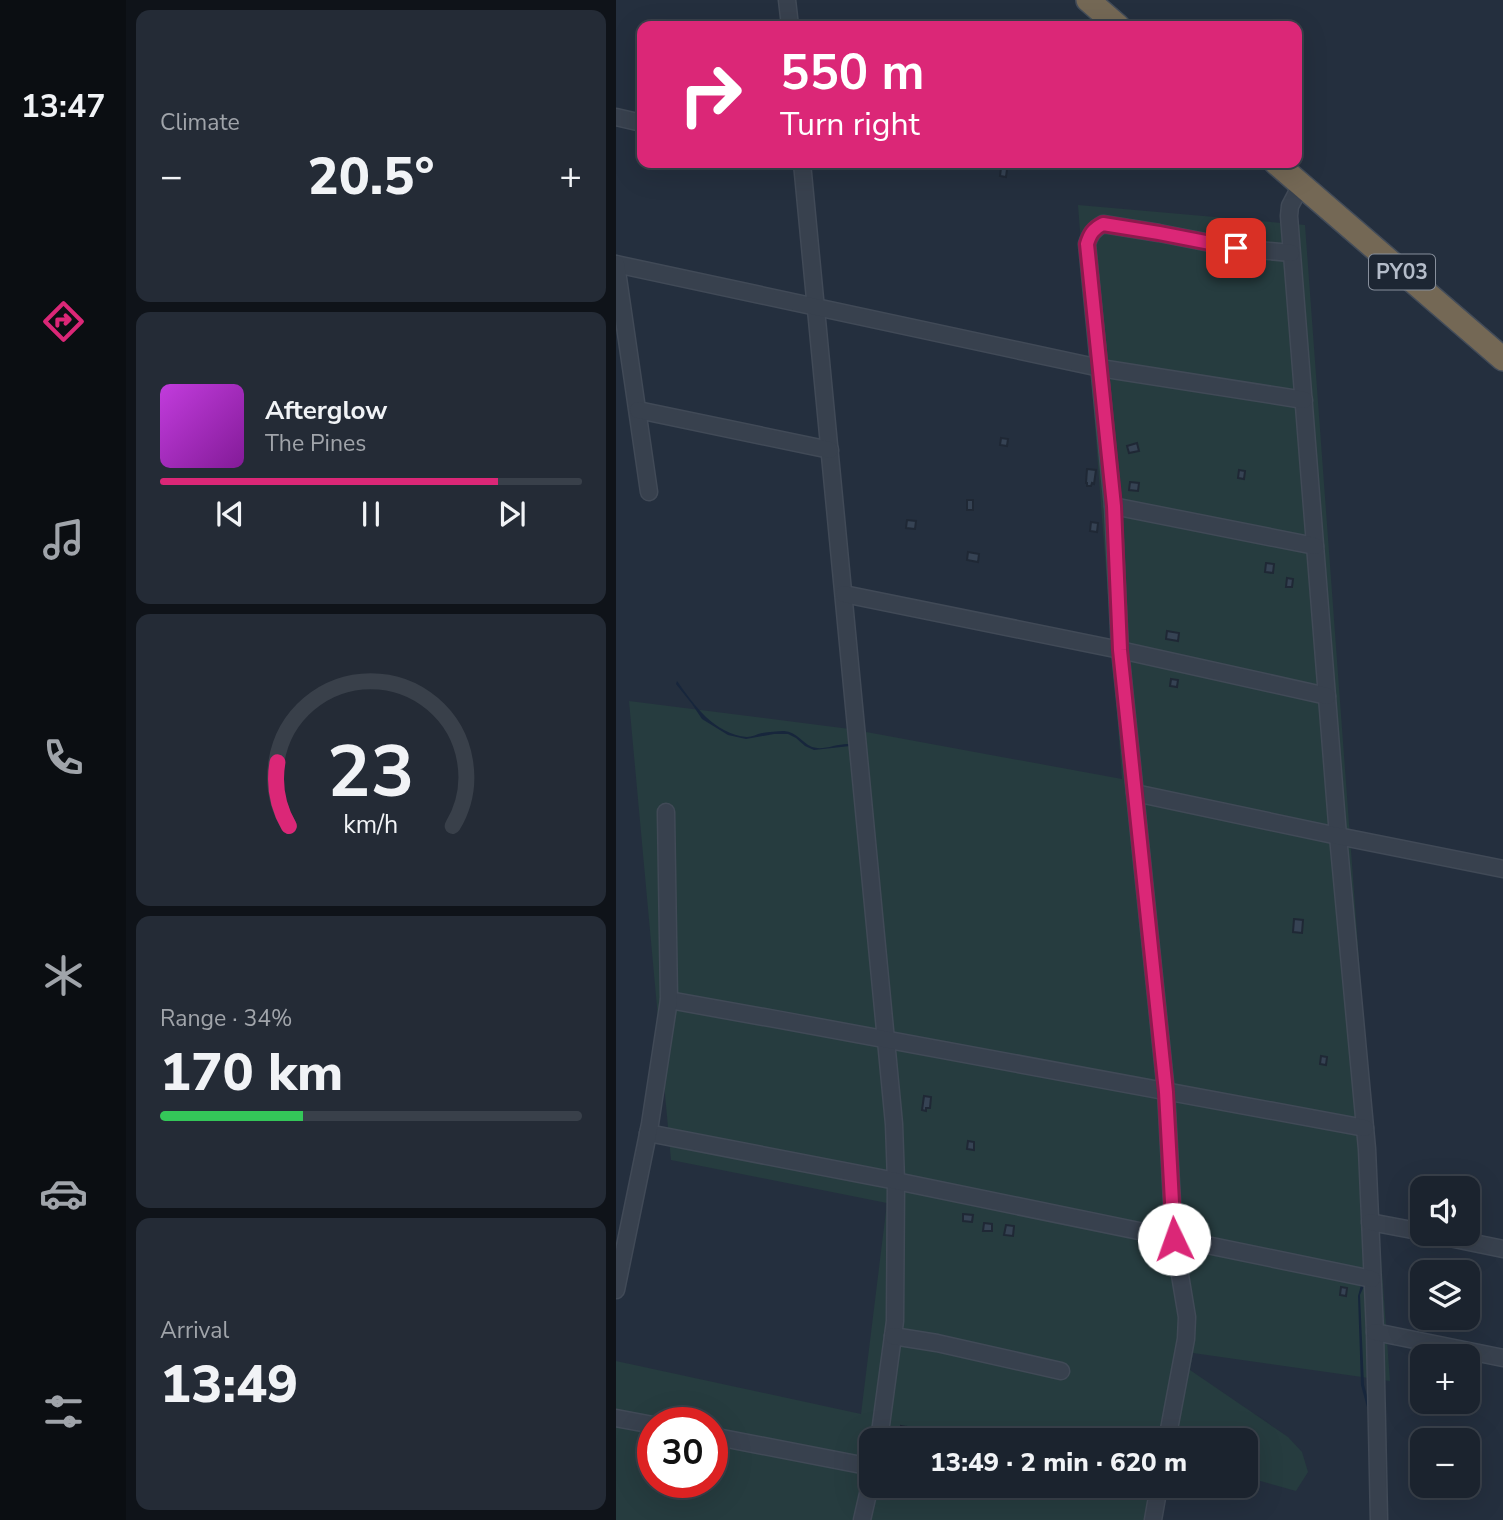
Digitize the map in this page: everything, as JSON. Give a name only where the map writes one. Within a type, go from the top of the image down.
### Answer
[{"type":"highway","points":[[1088,0],[1112,21]]},
{"type":"highway","name":"PY03","points":[[1282,168],[1503,359]]},
{"type":"street","points":[[787,0],[789,21]]},
{"type":"street","points":[[616,117],[637,121]]},
{"type":"street","points":[[803,168],[894,1124],[895,1321],[881,1428]]},
{"type":"street","points":[[1301,184],[1289,211],[1291,253],[1370,1193],[1379,1520]]},
{"type":"street","points":[[1169,1428],[1186,1339],[1187,1317],[1174,1239],[1166,1092],[1120,650],[1114,506],[1087,244],[1090,235],[1103,224],[1236,248],[1291,253]]},
{"type":"street","points":[[649,492],[616,264],[1100,368],[1304,400]]},
{"type":"street","points":[[638,410],[830,450]]},
{"type":"street","points":[[1114,506],[1315,546]]},
{"type":"street","points":[[844,594],[1120,650],[1327,696]]},
{"type":"street","points":[[1135,793],[1503,869]]},
{"type":"street","points":[[616,1290],[648,1133],[669,1000],[666,812]]},
{"type":"street","points":[[669,1000],[1364,1128]]},
{"type":"street","points":[[648,1133],[1372,1279]]},
{"type":"street","points":[[1370,1222],[1410,1230]]},
{"type":"street","points":[[1480,1244],[1503,1249]]},
{"type":"street","points":[[1375,1332],[1503,1359]]},
{"type":"street","points":[[893,1336],[937,1343],[1061,1371]]},
{"type":"street","points":[[616,1418],[637,1422]]},
{"type":"street","points":[[728,1439],[859,1464]]},
{"type":"street","points":[[862,1520],[867,1498]]},
{"type":"street","points":[[1153,1520],[1157,1498]]},
{"type":"green space","points":[[1078,205],[1305,225],[1390,1381],[1193,1353],[1190,1370],[1288,1437],[1302,1452],[1308,1472],[1296,1491],[1258,1480],[1258,1428],[859,1428],[859,1498],[1165,1498],[1160,1520],[616,1520],[616,1361],[861,1414],[887,1203],[671,1160],[629,701],[850,729],[1122,779]]},
{"type":"water","points":[[677,681],[706,717],[735,735],[749,737],[784,731],[792,733],[812,747],[845,744],[850,746],[814,750],[788,734],[746,739],[728,735],[702,719],[676,684]]},
{"type":"water","points":[[1361,1285],[1364,1286],[1360,1295],[1364,1385],[1370,1406],[1367,1407],[1361,1385],[1358,1296]]},
{"type":"building","points":[[1001,168],[1007,169],[1006,177],[1000,176]]},
{"type":"building","points":[[1001,438],[1008,439],[1007,446],[1000,445]]},
{"type":"building","points":[[1137,443],[1139,451],[1129,453],[1127,446]]},
{"type":"building","points":[[1087,469],[1096,470],[1094,484],[1091,486],[1086,483]]},
{"type":"building","points":[[1239,470],[1245,471],[1244,479],[1238,478]]},
{"type":"building","points":[[1130,482],[1139,483],[1138,491],[1129,490]]},
{"type":"building","points":[[967,500],[973,500],[973,510],[967,510]]},
{"type":"building","points":[[907,520],[916,521],[915,529],[906,528]]},
{"type":"building","points":[[1091,522],[1098,523],[1097,532],[1090,531]]},
{"type":"building","points":[[968,552],[979,554],[978,562],[967,560]]},
{"type":"building","points":[[1266,563],[1274,564],[1273,573],[1265,572]]},
{"type":"building","points":[[1287,578],[1293,579],[1292,587],[1286,587]]},
{"type":"building","points":[[1167,631],[1179,633],[1178,641],[1166,639]]},
{"type":"building","points":[[1171,679],[1178,680],[1177,687],[1170,686]]},
{"type":"building","points":[[1294,919],[1303,920],[1302,933],[1293,932]]},
{"type":"building","points":[[1321,1056],[1327,1057],[1326,1065],[1320,1064]]},
{"type":"building","points":[[924,1096],[931,1097],[930,1108],[926,1108],[926,1111],[922,1110]]},
{"type":"building","points":[[968,1141],[974,1142],[974,1150],[967,1149]]},
{"type":"building","points":[[963,1214],[973,1215],[972,1222],[963,1221]]},
{"type":"building","points":[[984,1223],[992,1224],[992,1231],[983,1231]]},
{"type":"building","points":[[1006,1225],[1014,1226],[1013,1236],[1004,1235]]},
{"type":"building","points":[[1341,1287],[1347,1288],[1346,1296],[1340,1295]]},
{"type":"route","points":[[1174,1239],[1166,1092],[1120,650],[1114,506],[1087,244],[1090,235],[1103,224],[1236,248]]}]
